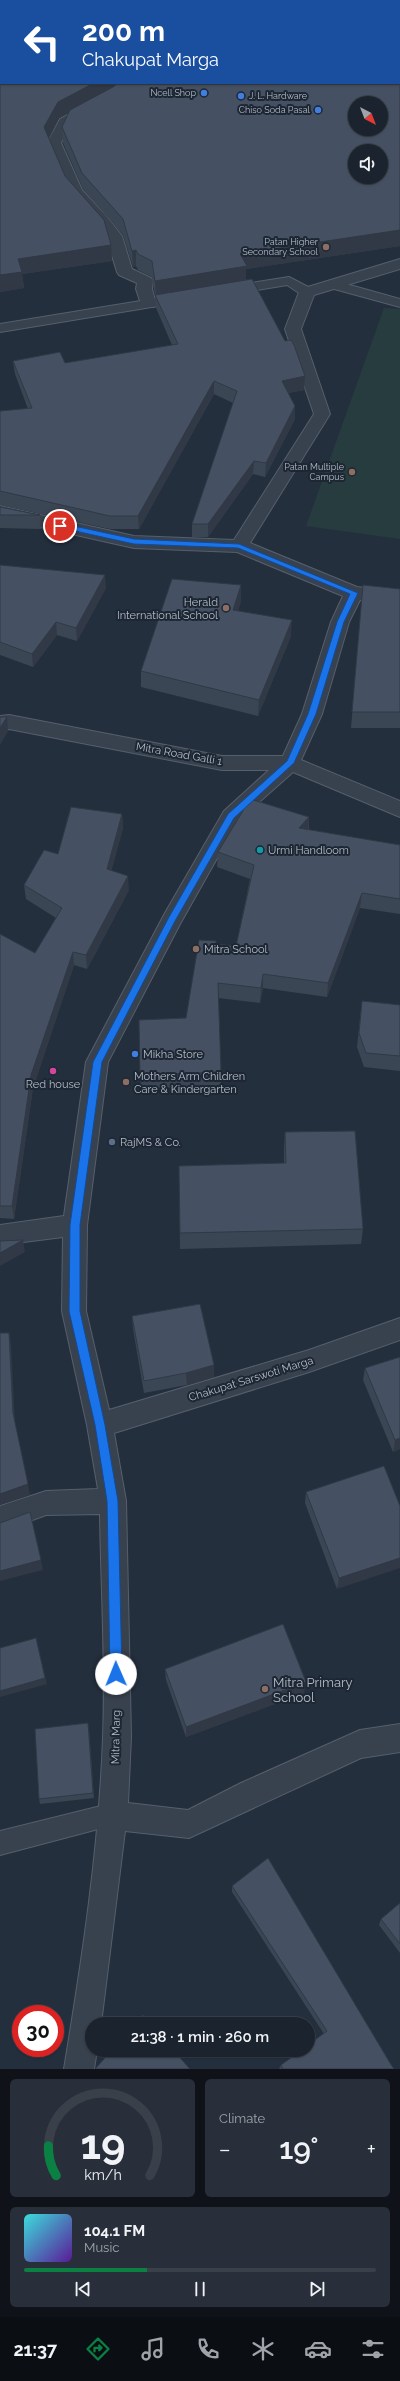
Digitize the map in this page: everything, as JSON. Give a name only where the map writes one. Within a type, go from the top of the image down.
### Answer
[{"type":"street","points":[[127,84],[118,93],[93,108],[73,115],[58,130],[54,143],[75,192],[114,236],[125,272],[145,281],[144,289],[148,304]]},
{"type":"street","points":[[239,546],[322,414],[293,329],[307,292],[400,264]]},
{"type":"street","points":[[0,512],[134,542],[239,546],[354,593],[400,598]]},
{"type":"street","name":"Mitra Marg","points":[[79,2069],[90,2001],[113,1815],[117,1737],[113,1501],[100,1425],[74,1311],[75,1225],[97,1062],[172,919],[231,816],[290,763],[312,714],[340,622],[354,593]]},
{"type":"street","name":"Mitra Road Galli 1","points":[[0,723],[9,722],[222,763],[290,763],[400,808]]},
{"type":"street","points":[[0,1235],[75,1225]]},
{"type":"street","name":"Chakupat Sarswoti Marga","points":[[100,1425],[309,1361],[400,1329]]},
{"type":"street","points":[[0,1519],[46,1503],[113,1501]]},
{"type":"street","points":[[113,1815],[189,1824],[251,1793],[360,1744],[400,1738]]},
{"type":"lane","points":[[219,292],[289,281],[307,292]]},
{"type":"lane","points":[[332,284],[400,303]]},
{"type":"lane","points":[[0,328],[180,299]]},
{"type":"lane","points":[[0,1843],[113,1815]]},
{"type":"green space","points":[[384,308],[400,309],[400,539],[306,526]]},
{"type":"building","points":[[0,84],[92,84],[58,102],[44,127],[65,176],[104,220],[111,245],[18,259],[22,272],[0,275]]},
{"type":"building","points":[[117,84],[400,84],[400,230],[240,254],[247,266],[155,281],[152,261],[138,254],[136,250],[132,251],[123,219],[82,173],[62,127],[70,110]]},
{"type":"building","points":[[252,279],[285,341],[291,340],[294,345],[305,376],[282,381],[295,406],[266,463],[254,461],[208,524],[192,524],[237,391],[214,381],[138,516],[110,516],[0,491],[0,411],[32,408],[13,361],[60,352],[65,363],[178,344],[155,295]]},
{"type":"building","points":[[0,507],[40,515],[0,515]]},
{"type":"building","points":[[0,565],[105,575],[76,628],[56,622],[32,654],[0,642]]},
{"type":"building","name":"Herald International School","points":[[172,579],[241,585],[233,610],[292,620],[259,700],[141,671]]},
{"type":"building","points":[[363,585],[400,589],[400,712],[352,712]]},
{"type":"building","points":[[0,717],[7,717],[0,728]]},
{"type":"building","points":[[250,799],[309,817],[299,828],[400,845],[400,899],[362,893],[328,983],[263,974],[261,988],[218,983],[221,1072],[140,1075],[139,1020],[186,1018],[199,940],[216,941],[216,944],[236,946],[254,865],[218,852]]},
{"type":"building","points":[[71,807],[122,814],[107,869],[128,876],[86,955],[73,952],[31,1075],[12,1206],[0,1206],[0,934],[35,953],[62,908],[24,885],[44,850],[58,854]]},
{"type":"building","points":[[362,1001],[400,1005],[400,1056],[366,1053],[359,1033]]},
{"type":"building","points":[[355,1131],[363,1229],[180,1233],[179,1166],[286,1163],[285,1132]]},
{"type":"building","points":[[23,1240],[0,1253],[0,1241]]},
{"type":"building","points":[[200,1304],[214,1365],[186,1373],[144,1381],[132,1316]]},
{"type":"building","points":[[0,1333],[9,1333],[13,1413],[28,1484],[0,1494]]},
{"type":"building","points":[[400,1357],[400,1438],[395,1440],[365,1368]]},
{"type":"building","points":[[384,1466],[400,1506],[400,1558],[339,1578],[306,1492]]},
{"type":"building","points":[[30,1512],[41,1560],[0,1571],[0,1523]]},
{"type":"building","points":[[283,1624],[306,1682],[186,1727],[165,1669]]},
{"type":"building","points":[[36,1638],[45,1678],[0,1691],[0,1648]]},
{"type":"building","points":[[88,1723],[93,1793],[39,1799],[35,1729]]},
{"type":"building","points":[[268,1858],[394,2069],[283,2069],[281,2065],[292,2057],[315,2057],[315,2040],[327,2031],[232,1886]]},
{"type":"building","points":[[400,1903],[400,1944],[381,1919]]},
{"type":"building","points":[[106,2057],[179,2057],[190,2069],[95,2069]]},
{"type":"place","name":"Ncell Shop","points":[[204,93]]},
{"type":"place","name":"J. L. Hardware","points":[[241,96]]},
{"type":"place","name":"Chiso Soda Pasal","points":[[318,110]]},
{"type":"place","name":"Patan Higher Secondary School","points":[[326,247]]},
{"type":"place","name":"Patan Multiple Campus","points":[[352,472]]},
{"type":"place","name":"Herald International School","points":[[226,608]]},
{"type":"place","name":"Urmi Handloom","points":[[260,850]]},
{"type":"place","name":"Mitra School","points":[[196,949]]},
{"type":"place","name":"Mikha Store","points":[[135,1054]]},
{"type":"place","name":"Red house","points":[[53,1071]]},
{"type":"place","name":"Mothers Arm Children Care & Kindergarten","points":[[126,1082]]},
{"type":"place","name":"RajMS & Co.","points":[[112,1142]]},
{"type":"place","name":"Mitra Primary School","points":[[265,1689]]},
{"type":"route","points":[[60,526],[134,542],[239,546],[354,593],[340,622],[312,714],[290,763],[231,816],[172,919],[97,1062],[75,1225],[74,1311],[100,1425],[113,1501],[116,1674]]}]
